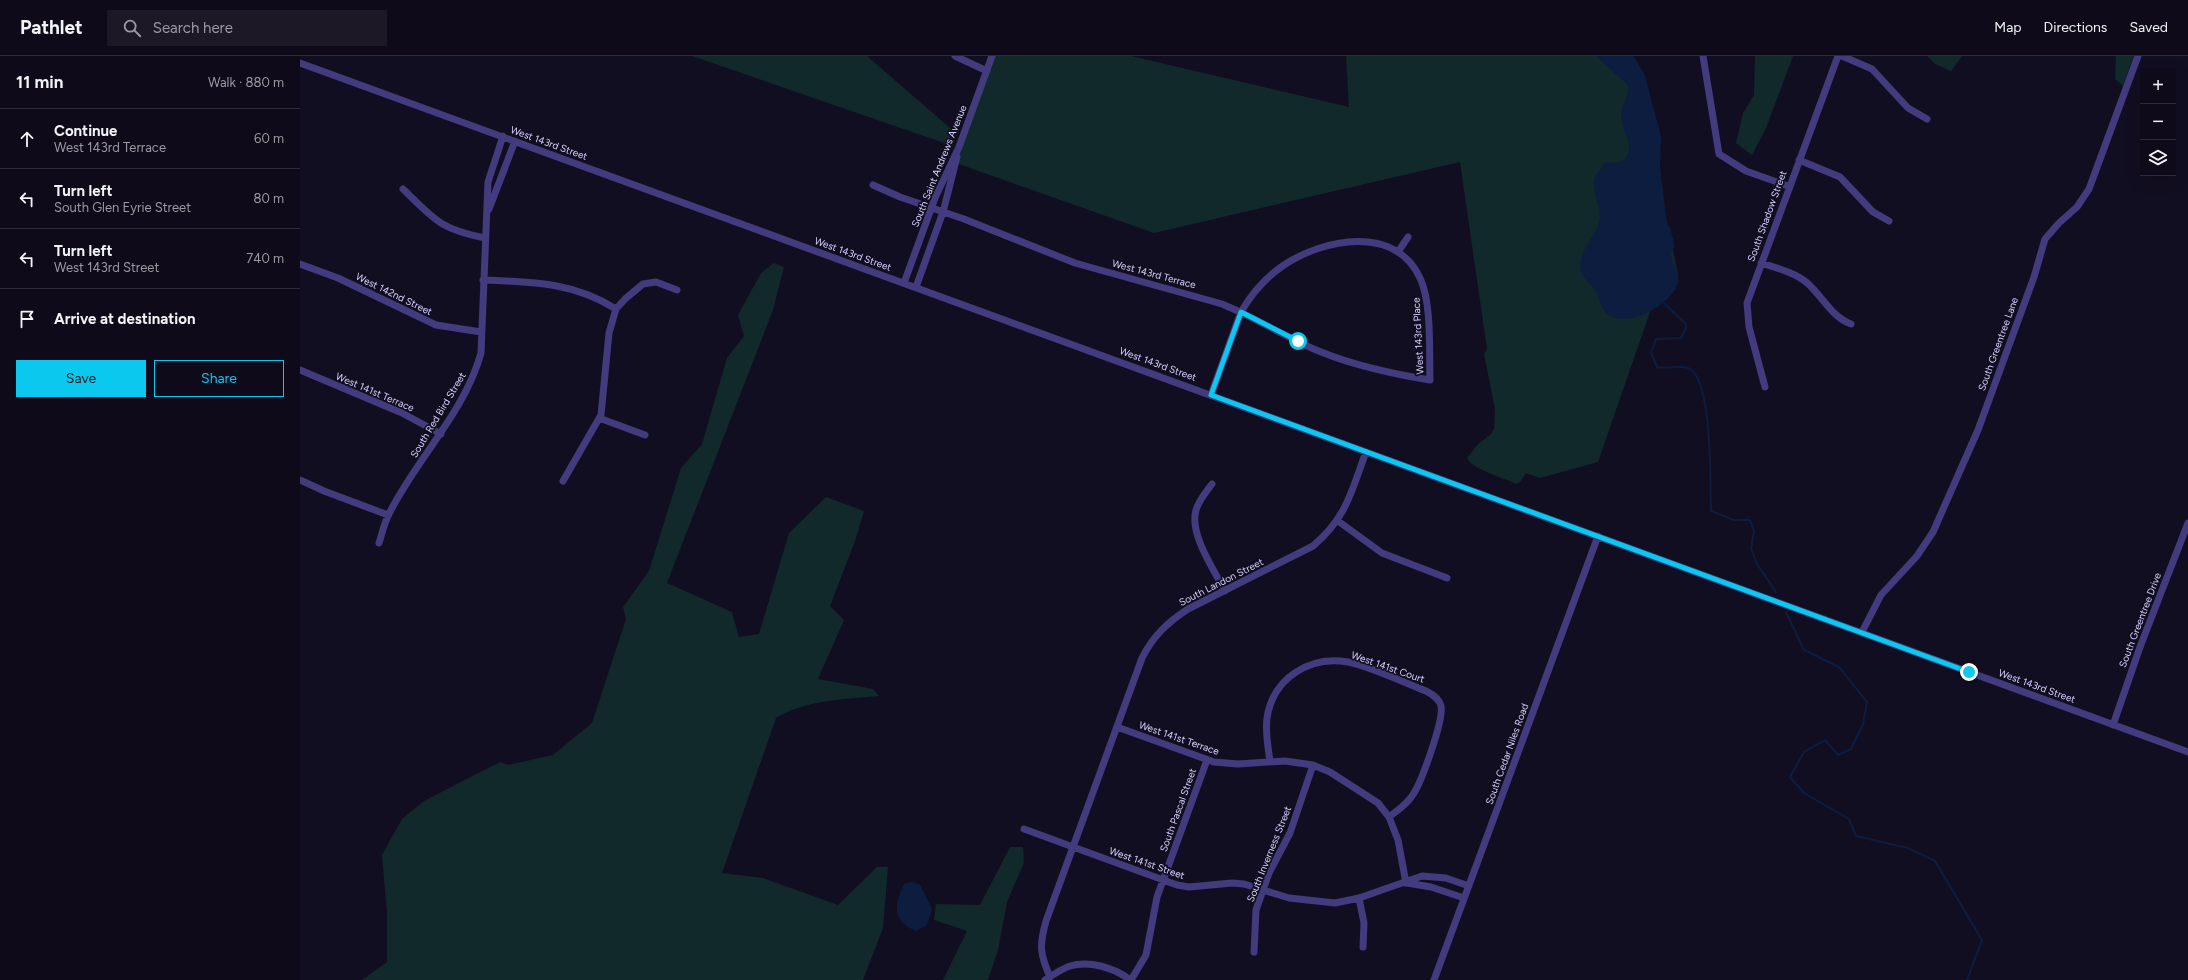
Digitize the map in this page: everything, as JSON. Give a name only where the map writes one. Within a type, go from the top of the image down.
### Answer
[{"type":"street","points":[[956,56],[987,71]]},
{"type":"street","name":"South Saint Andrews Avenue","points":[[904,283],[931,208],[958,147],[992,56]]},
{"type":"street","points":[[1703,56],[1719,154],[1746,171],[1788,186]]},
{"type":"street","name":"South Shadow Street","points":[[1765,388],[1746,311],[1749,294],[1788,186],[1838,56]]},
{"type":"street","points":[[1842,56],[1872,69],[1908,108],[1927,119]]},
{"type":"street","name":"South Greentree Lane","points":[[1862,632],[1871,611],[1881,595],[1917,556],[1934,532],[1978,430],[2034,277],[2045,239],[2076,207],[2089,189],[2138,56]]},
{"type":"street","name":"West 143rd Street","points":[[300,63],[2188,752]]},
{"type":"street","name":"South Red Bird Street","points":[[379,543],[388,515],[410,477],[441,434],[471,383],[481,353],[483,280],[489,176],[503,136]]},
{"type":"street","name":"South Red Bird Street","points":[[487,215],[515,141]]},
{"type":"street","points":[[916,287],[943,212],[958,147]]},
{"type":"street","points":[[1799,160],[1840,177],[1873,212],[1888,221]]},
{"type":"street","name":"West 143rd Terrace","points":[[873,185],[1080,264],[1192,294],[1241,312],[1298,341],[1338,358],[1378,371],[1430,380]]},
{"type":"street","points":[[403,189],[438,223],[459,233],[485,238]]},
{"type":"street","points":[[1398,252],[1408,237]]},
{"type":"street","name":"West 143rd Place","points":[[1211,395],[1241,312],[1252,294],[1266,279],[1284,266],[1312,252],[1342,243],[1363,241],[1381,244],[1398,252],[1409,261],[1423,285],[1427,304],[1430,380]]},
{"type":"street","points":[[1761,263],[1801,278],[1812,287],[1838,317],[1851,324]]},
{"type":"street","name":"West 142nd Street","points":[[300,264],[338,278],[436,325],[481,332]]},
{"type":"street","points":[[483,280],[538,282],[568,287],[616,309]]},
{"type":"street","points":[[563,481],[599,418],[608,333],[616,309],[625,299],[643,284],[656,282],[677,290]]},
{"type":"street","name":"West 141st Terrace","points":[[300,370],[402,413],[441,434]]},
{"type":"street","points":[[599,418],[645,435]]},
{"type":"street","name":"South Landon Street","points":[[1048,979],[1042,958],[1041,940],[1059,884],[1142,658],[1150,643],[1173,619],[1313,546],[1338,521],[1348,502],[1366,452]]},
{"type":"street","points":[[300,480],[324,491],[388,515]]},
{"type":"street","points":[[1212,484],[1201,498],[1196,511],[1195,525],[1201,545],[1225,591]]},
{"type":"street","points":[[1338,521],[1382,553],[1447,578]]},
{"type":"street","name":"South Greentree Drive","points":[[2113,725],[2140,647],[2188,523]]},
{"type":"street","name":"South Cedar Niles Road","points":[[1434,980],[1598,536]]},
{"type":"street","name":"West 141st Court","points":[[1270,761],[1266,728],[1270,706],[1280,686],[1304,667],[1326,661],[1350,663],[1426,691],[1435,696],[1440,704],[1441,721],[1413,795],[1405,805],[1389,817]]},
{"type":"street","name":"West 141st Terrace","points":[[1117,727],[1207,760],[1226,764],[1270,761],[1299,762],[1312,765],[1348,782],[1378,804],[1389,817],[1398,840],[1406,883]]},
{"type":"street","name":"South Pascal Street","points":[[1130,980],[1149,947],[1157,897],[1207,760]]},
{"type":"street","name":"South Inverness Street","points":[[1254,952],[1256,910],[1269,873],[1290,833],[1312,765]]},
{"type":"street","name":"West 141st Street","points":[[1024,829],[1163,880],[1190,887],[1232,883],[1263,889],[1303,901],[1335,903],[1359,898],[1406,883],[1422,876],[1437,876],[1469,886]]},
{"type":"street","name":"West 141st Street","points":[[1406,883],[1431,887],[1464,898]]},
{"type":"street","points":[[1359,898],[1364,923],[1363,947]]},
{"type":"street","points":[[1048,979],[1071,966],[1084,965],[1108,968],[1123,974],[1130,980]]},
{"type":"green space","points":[[692,56],[867,56],[957,134],[953,146]]},
{"type":"green space","points":[[992,56],[1131,56],[1349,107],[1346,56],[1631,56],[1678,274],[1675,287],[1670,296],[1662,303],[1651,309],[1598,462],[1540,478],[1526,473],[1520,482],[1516,484],[1475,466],[1467,458],[1478,444],[1491,434],[1494,429],[1495,409],[1484,354],[1487,349],[1460,162],[1154,233],[956,163]]},
{"type":"green space","points":[[1755,56],[1793,56],[1766,128],[1752,155],[1736,143],[1743,113],[1754,95]]},
{"type":"green space","points":[[1927,56],[1962,56],[1951,71],[1935,64]]},
{"type":"green space","points":[[2116,56],[2134,56],[2123,86],[2115,79]]},
{"type":"green space","points":[[774,263],[784,267],[773,310],[667,583],[732,612],[739,637],[759,634],[789,533],[826,497],[864,511],[855,541],[830,606],[844,620],[818,679],[873,689],[879,696],[826,701],[800,707],[776,718],[722,873],[763,878],[838,905],[877,867],[888,867],[883,928],[863,980],[362,980],[387,962],[387,913],[382,855],[402,819],[424,801],[500,762],[508,765],[553,755],[592,723],[626,619],[623,607],[649,571],[681,468],[702,444],[727,358],[744,336],[738,315],[761,273]]},
{"type":"green space","points":[[1010,847],[1023,847],[1024,863],[1007,902],[998,950],[988,980],[943,980],[967,931],[934,920],[936,904],[980,905]]},
{"type":"water","points":[[1596,56],[1634,56],[1645,76],[1661,136],[1660,167],[1667,225],[1670,227],[1674,243],[1671,256],[1678,275],[1678,282],[1668,298],[1650,312],[1628,319],[1618,318],[1606,313],[1596,292],[1584,278],[1580,264],[1581,258],[1597,229],[1600,218],[1599,207],[1594,190],[1594,179],[1605,162],[1616,163],[1624,160],[1629,149],[1629,143],[1621,115],[1622,107],[1628,93],[1628,85]]},
{"type":"water","points":[[913,882],[920,885],[932,909],[927,925],[916,931],[902,922],[897,910],[901,890],[905,883]]},
{"type":"waterway","points":[[1664,303],[1686,324],[1686,328],[1681,338],[1656,339],[1651,353],[1657,367],[1688,368],[1696,376],[1702,390],[1706,410],[1710,457],[1711,511],[1734,520],[1750,520],[1754,531],[1751,549],[1757,564],[1776,592]]},
{"type":"waterway","points":[[1786,612],[1804,650],[1839,667],[1867,702],[1863,724],[1851,749],[1838,755],[1825,740],[1804,752],[1790,777],[1804,793],[1849,819],[1856,836],[1908,848],[1935,861],[1982,940],[1967,980]]},
{"type":"route","points":[[1298,341],[1241,312],[1211,395],[1969,672]]}]
